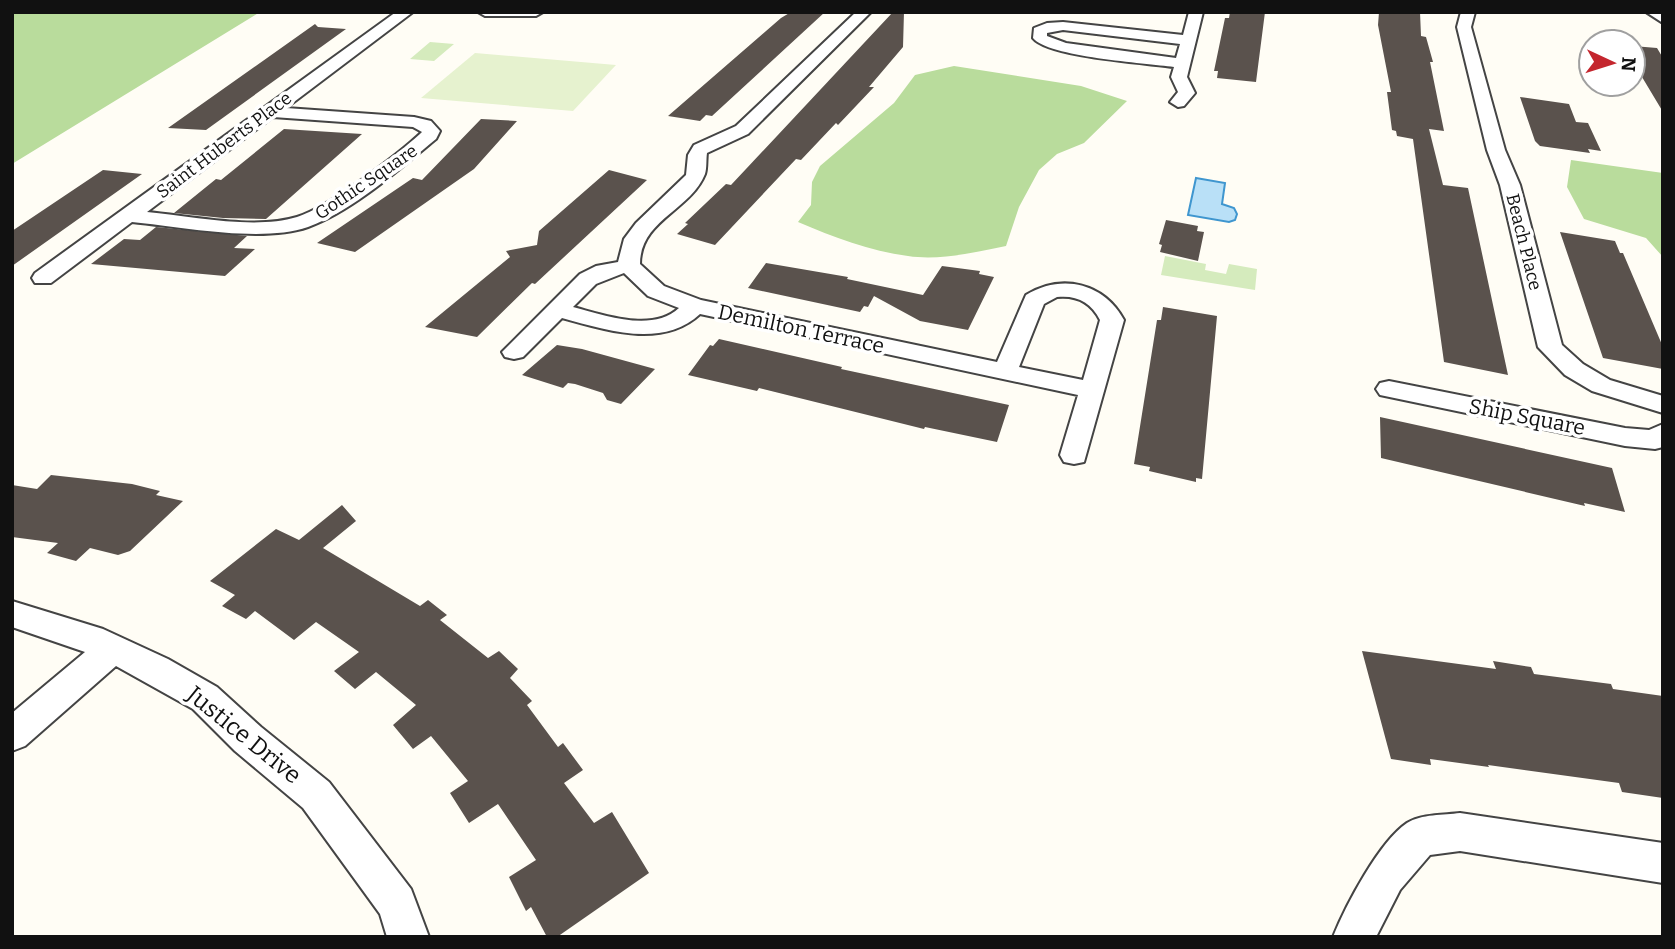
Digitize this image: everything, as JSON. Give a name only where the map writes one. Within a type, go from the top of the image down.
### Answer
[{"type":"street","name":"Saint Huberts Place","points":[[43,278],[406,12]]},
{"type":"street","points":[[485,12],[536,12]]},
{"type":"street","points":[[514,352],[595,275],[629,266],[631,246],[639,232],[690,181],[696,172],[696,158],[701,149],[742,130],[864,12]]},
{"type":"street","points":[[1178,102],[1187,93],[1179,77],[1196,12]]},
{"type":"street","name":"Beach Place","points":[[1468,12],[1464,27],[1496,150],[1510,185],[1550,348],[1563,363],[1593,382],[1624,397],[1663,405]]},
{"type":"street","points":[[1653,12],[1663,19]]},
{"type":"street","points":[[1182,64],[1066,48],[1046,43],[1040,38],[1038,31],[1047,27],[1063,26],[1189,40]]},
{"type":"street","name":"Gothic Square","points":[[129,216],[260,228],[300,223],[317,216],[380,175],[422,145],[431,131],[425,125],[414,122],[269,112]]},
{"type":"street","name":"Demilton Terrace","points":[[629,266],[656,291],[695,306],[1091,390]]},
{"type":"street","points":[[1005,372],[1034,300],[1050,291],[1072,290],[1103,304],[1112,320],[1074,455]]},
{"type":"street","points":[[557,310],[625,326],[650,327],[675,321],[695,306]]},
{"type":"street","name":"Ship Square","points":[[1389,389],[1625,437],[1655,439],[1663,433]]},
{"type":"street","name":"Justice Drive","points":[[12,614],[69,631],[112,649],[156,669],[205,698],[248,739],[316,795],[397,903],[408,937]]},
{"type":"street","points":[[12,735],[112,649]]},
{"type":"street","points":[[1354,937],[1386,876],[1420,837],[1461,832],[1663,863]]},
{"type":"green space","points":[[12,12],[260,12],[12,164]]},
{"type":"green space","points":[[430,42],[454,44],[434,61],[410,59]]},
{"type":"green space","points":[[475,53],[616,65],[573,111],[421,98]]},
{"type":"green space","points":[[954,66],[1081,86],[1127,101],[1084,143],[1057,154],[1039,170],[1019,207],[1006,246],[945,257],[908,256],[852,243],[798,222],[811,205],[812,182],[820,166],[894,103],[915,75]]},
{"type":"green space","points":[[1571,160],[1663,173],[1663,257],[1646,238],[1584,219],[1567,187]]},
{"type":"green space","points":[[1165,256],[1206,264],[1205,270],[1226,274],[1229,264],[1257,269],[1255,290],[1161,275]]},
{"type":"water","points":[[1196,178],[1225,183],[1222,204],[1234,208],[1237,214],[1235,220],[1229,222],[1188,215]]},
{"type":"building","points":[[791,12],[825,12],[712,116],[706,115],[700,121],[668,116],[781,18]]},
{"type":"building","points":[[893,12],[904,12],[903,47],[869,87],[874,87],[838,125],[836,123],[801,160],[796,159],[715,245],[677,234],[726,184],[731,185]]},
{"type":"building","points":[[1230,12],[1265,12],[1256,82],[1217,78],[1218,71],[1214,71],[1225,18],[1229,18]]},
{"type":"building","points":[[1379,12],[1420,12],[1421,36],[1426,37],[1433,62],[1430,62],[1444,131],[1429,129],[1443,185],[1468,188],[1508,375],[1444,362],[1413,139],[1397,136],[1396,131],[1392,130],[1387,92],[1391,92],[1378,25]]},
{"type":"building","points":[[315,24],[318,27],[346,29],[206,130],[168,128]]},
{"type":"building","points":[[1647,47],[1657,48],[1663,58],[1663,112],[1647,85]]},
{"type":"building","points":[[1520,97],[1569,104],[1576,122],[1588,123],[1601,151],[1588,149],[1590,153],[1540,146],[1535,141]]},
{"type":"building","points":[[481,119],[517,121],[474,169],[355,252],[317,243],[413,178],[422,180]]},
{"type":"building","points":[[284,129],[362,134],[266,219],[174,213],[216,179],[221,180]]},
{"type":"building","points":[[103,170],[142,174],[12,266],[12,231]]},
{"type":"building","points":[[609,170],[647,180],[535,284],[532,283],[477,337],[425,327],[510,257],[506,251],[537,245],[539,231]]},
{"type":"building","points":[[1166,220],[1198,226],[1197,231],[1204,232],[1198,261],[1160,252],[1162,245],[1159,244]]},
{"type":"building","points":[[156,227],[247,236],[234,248],[255,249],[225,276],[91,264],[124,239],[140,240]]},
{"type":"building","points":[[1560,232],[1615,241],[1620,253],[1623,253],[1663,347],[1663,369],[1603,358]]},
{"type":"building","points":[[766,263],[848,277],[847,279],[923,295],[942,266],[980,271],[979,274],[994,277],[968,330],[920,321],[874,296],[868,307],[864,306],[860,312],[748,288]]},
{"type":"building","points":[[1163,307],[1217,316],[1202,479],[1196,478],[1196,482],[1149,471],[1150,467],[1134,464],[1157,320],[1161,320]]},
{"type":"building","points":[[719,339],[842,367],[841,369],[1009,405],[997,442],[925,427],[924,429],[759,388],[757,391],[688,375],[710,345],[713,346]]},
{"type":"building","points":[[557,345],[655,369],[621,404],[607,400],[603,393],[575,384],[568,383],[563,388],[522,375]]},
{"type":"building","points":[[1380,417],[1612,468],[1625,512],[1584,503],[1585,506],[1381,458]]},
{"type":"building","points":[[51,475],[132,484],[160,491],[156,495],[183,501],[130,551],[118,555],[90,548],[76,561],[47,553],[58,543],[12,537],[12,485],[37,489]]},
{"type":"building","points":[[342,505],[356,521],[323,548],[420,606],[428,600],[447,615],[440,620],[488,658],[499,651],[518,669],[510,678],[532,701],[527,705],[558,747],[563,743],[583,770],[564,783],[594,823],[612,812],[649,873],[557,937],[547,937],[531,907],[526,911],[509,877],[536,860],[498,804],[469,823],[450,793],[468,781],[431,736],[413,749],[393,725],[416,705],[376,672],[355,689],[334,671],[359,652],[316,622],[294,640],[255,611],[246,619],[222,606],[235,595],[210,581],[276,529],[299,540]]},
{"type":"building","points":[[1362,651],[1496,669],[1493,661],[1531,667],[1534,674],[1611,684],[1613,689],[1663,696],[1663,798],[1622,792],[1619,783],[1488,765],[1489,767],[1430,759],[1431,765],[1391,759]]}]
